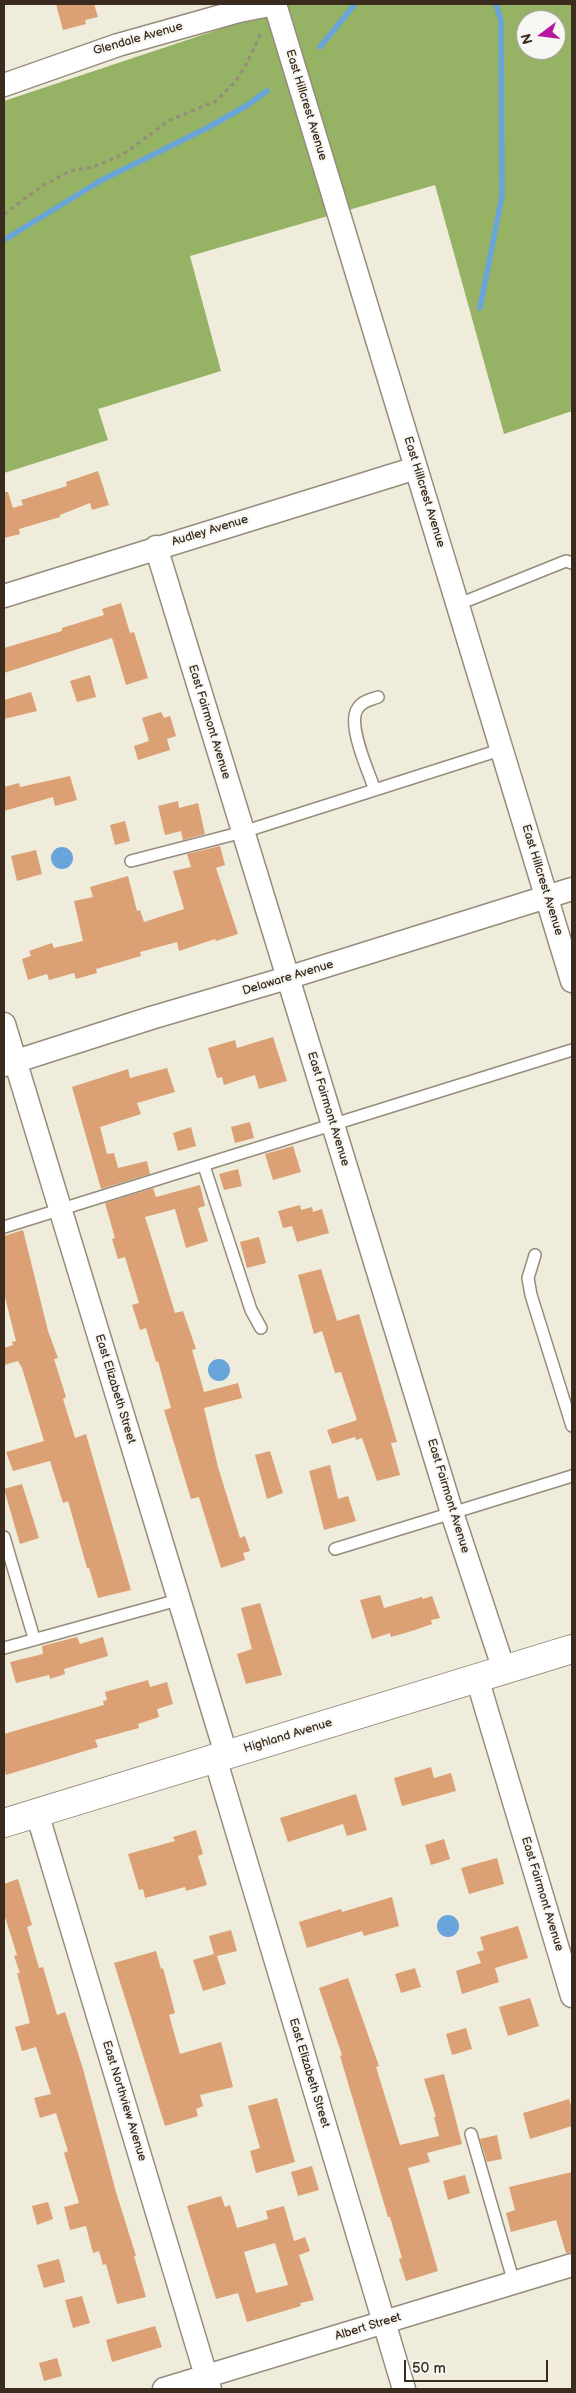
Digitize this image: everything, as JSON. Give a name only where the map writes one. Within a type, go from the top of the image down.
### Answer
[{"type":"main road","name":"Highland Avenue","points":[[4,1823],[572,1649]]},
{"type":"street","name":"Glendale Avenue","points":[[5,78],[239,11],[275,4]]},
{"type":"street","name":"East Hillcrest Avenue","points":[[275,4],[459,604],[572,981]]},
{"type":"street","name":"Audley Avenue","points":[[4,596],[156,547],[416,468]]},
{"type":"street","name":"East Fairmont Avenue","points":[[156,547],[452,1513],[504,1670]]},
{"type":"street","name":"Delaware Avenue","points":[[10,1064],[151,1018],[572,890]]},
{"type":"street","name":"East Elizabeth Street","points":[[4,1024],[10,1064],[60,1210],[178,1600],[220,1756],[404,2389]]},
{"type":"street","name":"East Fairmont Avenue","points":[[477,1678],[572,1996]]},
{"type":"street","name":"East Northview Avenue","points":[[38,1813],[208,2383]]},
{"type":"street","name":"Albert Street","points":[[164,2389],[208,2383],[384,2322],[572,2265]]},
{"type":"lane","points":[[459,604],[566,561],[572,562]]},
{"type":"lane","points":[[375,790],[358,740],[354,716],[357,709],[364,702],[378,697]]},
{"type":"lane","points":[[131,861],[243,832],[503,749]]},
{"type":"lane","points":[[4,1227],[572,1050]]},
{"type":"lane","points":[[204,1166],[251,1310],[261,1328]]},
{"type":"lane","points":[[535,1255],[528,1278],[531,1295],[572,1426]]},
{"type":"lane","points":[[335,1549],[572,1476]]},
{"type":"lane","points":[[4,1537],[34,1638]]},
{"type":"lane","points":[[4,1648],[34,1638],[178,1600]]},
{"type":"lane","points":[[470,2134],[514,2283]]},
{"type":"path","points":[[4,214],[42,186],[70,171],[93,167],[122,155],[170,120],[216,101],[236,81],[247,63],[275,4]]},
{"type":"green space","points":[[276,4],[572,4],[572,411],[504,434],[435,185],[190,256],[221,371],[98,409],[108,440],[4,473],[4,101],[226,27]]},
{"type":"water","points":[[62,847],[70,850],[73,858],[70,866],[62,869],[54,866],[51,858],[54,850]]},
{"type":"water","points":[[219,1359],[227,1362],[230,1370],[227,1378],[219,1381],[211,1378],[208,1370],[211,1362]]},
{"type":"water","points":[[448,1915],[456,1918],[459,1926],[456,1934],[448,1937],[440,1934],[437,1926],[440,1918]]},
{"type":"building","points":[[56,4],[94,4],[98,17],[85,20],[86,24],[63,30]]},
{"type":"building","points":[[98,471],[109,505],[92,510],[90,503],[60,515],[60,517],[19,529],[20,534],[4,538],[4,492],[8,492],[13,508],[23,505],[21,500],[67,486],[66,482]]},
{"type":"building","points":[[121,603],[130,633],[134,632],[148,678],[126,685],[112,638],[4,673],[4,648],[62,631],[62,628],[104,615],[102,609]]},
{"type":"building","points":[[90,675],[96,697],[77,702],[70,681]]},
{"type":"building","points":[[31,692],[37,711],[4,719],[4,700]]},
{"type":"building","points":[[161,712],[164,718],[170,716],[176,736],[167,739],[170,750],[138,760],[134,746],[149,741],[142,718]]},
{"type":"building","points":[[70,776],[77,800],[55,806],[53,797],[4,811],[4,787],[19,783],[20,787]]},
{"type":"building","points":[[178,801],[179,808],[198,803],[205,834],[183,840],[181,831],[165,835],[158,806]]},
{"type":"building","points":[[125,821],[130,841],[115,845],[110,825]]},
{"type":"building","points":[[220,846],[225,865],[216,868],[238,934],[216,941],[215,939],[179,951],[177,942],[140,952],[141,956],[96,969],[97,973],[76,979],[74,973],[49,980],[47,974],[28,980],[22,959],[31,956],[29,951],[52,943],[54,948],[83,941],[74,901],[93,897],[90,887],[128,876],[137,911],[140,910],[144,922],[184,909],[173,871],[191,867],[187,854]]},
{"type":"building","points":[[36,850],[42,874],[17,881],[11,856]]},
{"type":"building","points":[[273,1037],[287,1081],[259,1089],[255,1075],[224,1085],[222,1077],[217,1078],[208,1048],[235,1040],[237,1048]]},
{"type":"building","points":[[167,1068],[175,1092],[137,1103],[141,1114],[100,1127],[107,1154],[114,1153],[118,1168],[147,1161],[150,1174],[101,1189],[72,1087],[128,1069],[130,1078]]},
{"type":"building","points":[[250,1122],[254,1138],[235,1143],[231,1127]]},
{"type":"building","points":[[191,1127],[196,1146],[178,1151],[173,1133]]},
{"type":"building","points":[[293,1146],[301,1172],[273,1180],[265,1154]]},
{"type":"building","points":[[238,1169],[242,1186],[224,1190],[219,1174]]},
{"type":"building","points":[[200,1185],[205,1206],[198,1208],[208,1241],[186,1248],[175,1209],[145,1217],[175,1313],[183,1311],[196,1349],[192,1350],[204,1392],[238,1383],[242,1398],[204,1408],[218,1467],[240,1538],[245,1536],[250,1551],[243,1553],[245,1560],[221,1568],[199,1497],[191,1499],[164,1410],[171,1408],[158,1361],[156,1362],[146,1328],[140,1330],[132,1305],[139,1303],[125,1257],[118,1259],[112,1239],[115,1238],[105,1203],[153,1188],[156,1197]]},
{"type":"building","points":[[300,1205],[301,1210],[312,1207],[313,1212],[322,1209],[329,1233],[297,1242],[292,1226],[283,1228],[278,1211]]},
{"type":"building","points":[[23,1230],[48,1331],[58,1358],[54,1359],[66,1397],[63,1399],[75,1438],[86,1434],[131,1590],[98,1598],[89,1568],[87,1568],[68,1501],[63,1503],[50,1461],[13,1471],[6,1452],[44,1441],[22,1368],[18,1361],[4,1365],[4,1348],[13,1345],[12,1342],[16,1341],[4,1293],[4,1236]]},
{"type":"building","points":[[259,1237],[266,1263],[247,1268],[240,1242]]},
{"type":"building","points":[[321,1269],[337,1321],[359,1314],[397,1442],[391,1443],[400,1475],[377,1481],[362,1438],[356,1440],[355,1437],[332,1444],[327,1430],[357,1420],[341,1372],[335,1373],[322,1331],[314,1334],[298,1275]]},
{"type":"building","points":[[270,1451],[283,1493],[267,1499],[255,1455]]},
{"type":"building","points":[[330,1465],[338,1499],[348,1496],[356,1521],[324,1530],[309,1471]]},
{"type":"building","points":[[22,1484],[39,1538],[20,1544],[4,1489]]},
{"type":"building","points":[[380,1595],[384,1608],[432,1596],[440,1618],[431,1620],[432,1624],[415,1630],[391,1637],[390,1633],[372,1639],[360,1600]]},
{"type":"building","points":[[260,1603],[282,1675],[246,1684],[237,1654],[252,1649],[241,1608]]},
{"type":"building","points":[[77,1637],[80,1644],[103,1637],[108,1656],[64,1669],[65,1674],[50,1679],[49,1675],[16,1683],[10,1662],[43,1654],[42,1646]]},
{"type":"building","points":[[148,1680],[150,1687],[167,1682],[173,1704],[157,1709],[159,1717],[138,1724],[139,1728],[95,1740],[98,1747],[6,1775],[4,1767],[4,1734],[104,1705],[103,1701],[107,1700],[105,1692]]},
{"type":"building","points":[[431,1767],[434,1778],[451,1773],[456,1791],[402,1806],[394,1778]]},
{"type":"building","points":[[356,1794],[367,1830],[347,1836],[343,1824],[288,1842],[280,1818]]},
{"type":"building","points":[[196,1830],[203,1854],[198,1856],[207,1885],[186,1891],[185,1887],[145,1898],[143,1889],[139,1890],[128,1854],[175,1841],[173,1837]]},
{"type":"building","points":[[444,1839],[450,1859],[431,1865],[425,1845]]},
{"type":"building","points":[[497,1858],[504,1884],[469,1894],[461,1868]]},
{"type":"building","points":[[18,1879],[32,1925],[27,1927],[39,1968],[43,1967],[57,2015],[65,2012],[83,2069],[146,2297],[117,2304],[106,2264],[103,2265],[99,2251],[93,2253],[86,2226],[70,2230],[64,2207],[79,2203],[64,2153],[68,2151],[56,2113],[40,2118],[34,2098],[51,2094],[36,2047],[22,2051],[15,2027],[30,2023],[17,1973],[20,1973],[14,1956],[17,1955],[4,1914],[4,1884]]},
{"type":"building","points":[[392,1897],[399,1926],[364,1936],[362,1931],[307,1948],[299,1922],[341,1909],[342,1912]]},
{"type":"building","points":[[518,1926],[528,1958],[495,1968],[499,1982],[462,1994],[456,1971],[481,1963],[477,1952],[484,1950],[480,1937]]},
{"type":"building","points":[[231,1930],[237,1951],[217,1956],[226,1984],[203,1991],[193,1960],[214,1954],[209,1936]]},
{"type":"building","points":[[156,1951],[161,1969],[163,1968],[175,2013],[169,2015],[180,2054],[221,2042],[233,2087],[200,2095],[203,2106],[196,2109],[198,2116],[165,2126],[114,1963]]},
{"type":"building","points":[[415,1968],[421,1987],[401,1993],[395,1974]]},
{"type":"building","points":[[348,1978],[379,2066],[376,2067],[400,2145],[439,2136],[434,2117],[436,2117],[424,2079],[444,2074],[462,2144],[427,2153],[430,2162],[408,2168],[438,2271],[406,2281],[399,2259],[402,2258],[340,2056],[342,2055],[319,1988]]},
{"type":"building","points":[[530,1998],[539,2026],[508,2036],[499,2007]]},
{"type":"building","points":[[466,2028],[472,2049],[452,2055],[446,2034]]},
{"type":"building","points":[[277,2098],[295,2162],[256,2173],[250,2151],[260,2148],[248,2106]]},
{"type":"building","points":[[569,2099],[572,2109],[572,2126],[530,2139],[523,2113]]},
{"type":"building","points":[[497,2135],[502,2159],[487,2162],[480,2139]]},
{"type":"building","points":[[312,2166],[319,2190],[298,2196],[291,2172]]},
{"type":"building","points":[[572,2172],[572,2252],[566,2253],[556,2220],[511,2232],[506,2213],[515,2210],[509,2187]]},
{"type":"building","points":[[465,2175],[470,2193],[448,2200],[443,2181]]},
{"type":"building","points":[[221,2196],[225,2207],[230,2205],[237,2228],[268,2219],[266,2211],[284,2206],[294,2241],[305,2237],[310,2251],[299,2255],[314,2300],[300,2303],[301,2306],[247,2322],[238,2293],[216,2299],[187,2206]],"holes":[[[275,2243],[288,2285],[256,2293],[244,2252]]]},
{"type":"building","points":[[48,2202],[53,2219],[37,2225],[32,2206]]},
{"type":"building","points":[[59,2259],[65,2282],[44,2288],[37,2265]]},
{"type":"building","points":[[82,2296],[90,2323],[73,2328],[65,2300]]},
{"type":"building","points":[[155,2326],[162,2347],[112,2362],[106,2340]]},
{"type":"building","points":[[57,2358],[62,2376],[44,2381],[39,2363]]},
{"type":"waterway","points":[[320,47],[355,4]]},
{"type":"waterway","points":[[480,308],[502,196],[501,21],[496,4]]},
{"type":"waterway","points":[[4,240],[100,181],[207,128],[246,106],[267,91]]}]
